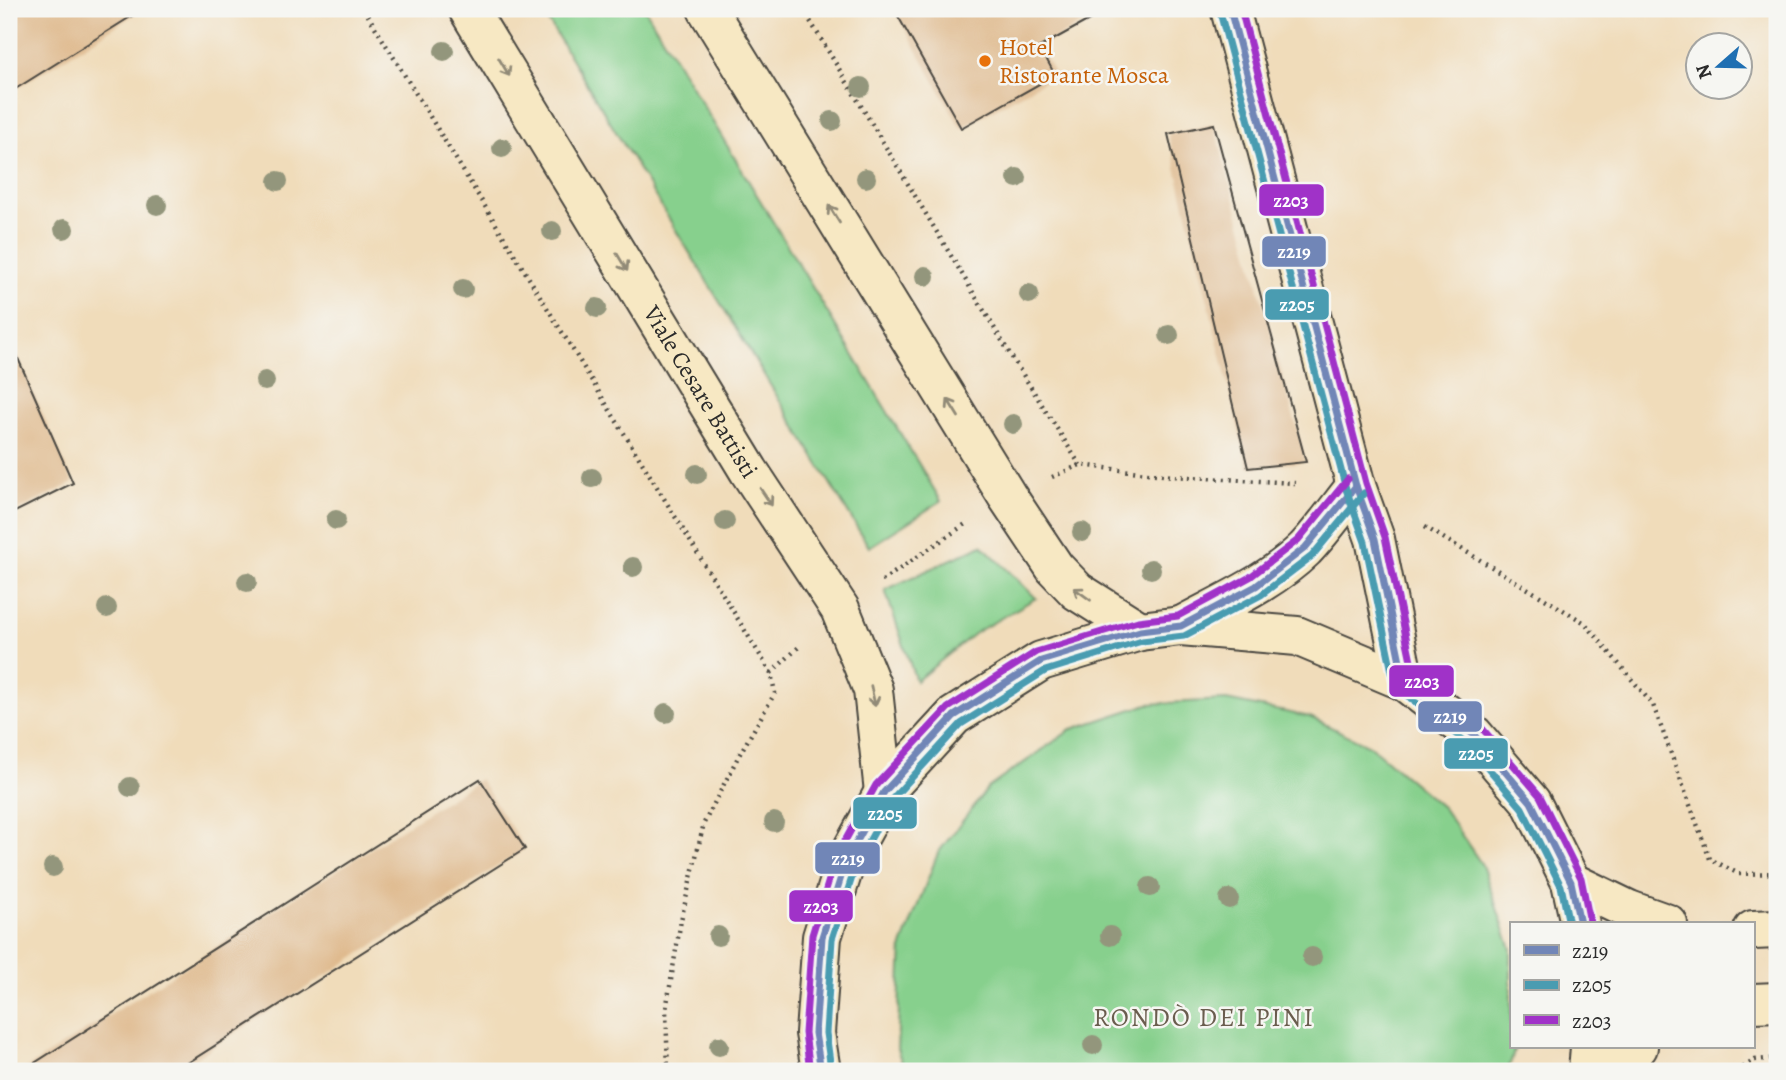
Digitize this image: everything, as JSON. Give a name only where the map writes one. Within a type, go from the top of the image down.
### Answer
[{"type":"main road","name":"Viale Cesare Battisti","points":[[468,9],[749,471],[840,609],[873,690],[884,792]]},
{"type":"main road","points":[[707,9],[1007,496],[1055,568],[1077,591],[1140,631]]},
{"type":"main road","points":[[1230,9],[1356,486],[1375,538],[1404,681]]},
{"type":"main road","points":[[1181,626],[1256,586],[1280,570],[1305,548],[1356,486]]},
{"type":"main road","points":[[821,1071],[815,1033],[822,937],[846,861],[884,792],[954,716],[1008,681],[1041,661],[1140,631],[1181,626],[1297,636],[1404,681],[1474,735],[1531,802],[1571,882],[1580,922]]},
{"type":"main road","points":[[1571,882],[1629,910],[1662,922]]},
{"type":"main road","points":[[1754,930],[1777,929]]},
{"type":"main road","points":[[1754,1003],[1777,1002]]},
{"type":"main road","points":[[1588,1071],[1590,1048]]},
{"type":"main road","points":[[1612,1071],[1637,1048]]},
{"type":"path","points":[[364,9],[771,673],[775,693],[704,823],[681,920],[666,1010],[667,1071]]},
{"type":"path","points":[[803,9],[1013,359],[1080,465]]},
{"type":"path","points":[[771,673],[840,609],[1007,496],[1080,465],[1172,476],[1356,486],[1585,623],[1653,705],[1710,859],[1739,874],[1777,873]]},
{"type":"path","points":[[1737,1071],[1755,1059],[1777,1058]]},
{"type":"green space","points":[[541,9],[645,9],[941,501],[869,547]]},
{"type":"green space","points":[[982,545],[1036,598],[975,633],[916,681],[885,590]]},
{"type":"green space","points":[[1226,700],[1310,717],[1370,746],[1443,808],[1482,865],[1510,946],[1510,1048],[1515,1048],[1508,1071],[905,1071],[897,1049],[902,946],[938,853],[988,788],[1072,729],[1148,704]]},
{"type":"building","points":[[9,9],[143,9],[9,93]]},
{"type":"building","name":"Hotel Ristorante Mosca","points":[[894,9],[1109,9],[1040,47],[1055,75],[961,128]]},
{"type":"building","points":[[1214,124],[1306,462],[1248,468],[1168,134]]},
{"type":"building","points":[[9,338],[73,483],[9,515]]},
{"type":"building","points":[[480,779],[525,849],[175,1071],[22,1071]]},
{"type":"transit line","name":"z219","points":[[1230,9],[1356,486],[1375,539],[1404,681],[1474,735],[1531,802],[1571,882],[1580,922]]},
{"type":"transit line","name":"z203","points":[[1241,9],[1366,483],[1385,537],[1414,675],[1481,727],[1540,796],[1581,878],[1590,922]]},
{"type":"transit line","name":"z205","points":[[1220,12],[1346,489],[1365,542],[1395,686],[1467,743],[1522,808],[1561,886],[1569,922]]},
{"type":"transit line","name":"z203","points":[[810,1071],[805,1033],[812,935],[836,857],[876,785],[948,708],[1036,652],[1138,621],[1178,616],[1250,577],[1298,540],[1348,479]]},
{"type":"transit line","name":"z219","points":[[821,1071],[815,1033],[822,937],[846,861],[884,792],[954,716],[1041,661],[1140,631],[1181,626],[1256,586],[1305,548],[1356,486]]},
{"type":"transit line","name":"z205","points":[[831,1069],[826,1033],[832,939],[856,865],[893,798],[961,724],[1045,671],[1142,641],[1184,636],[1261,595],[1312,556],[1364,493]]},
{"type":"place","name":"Hotel Ristorante Mosca","points":[[985,61]]},
{"type":"district","name":"RONDÒ DEI PINI","points":[[1204,1017]]}]
